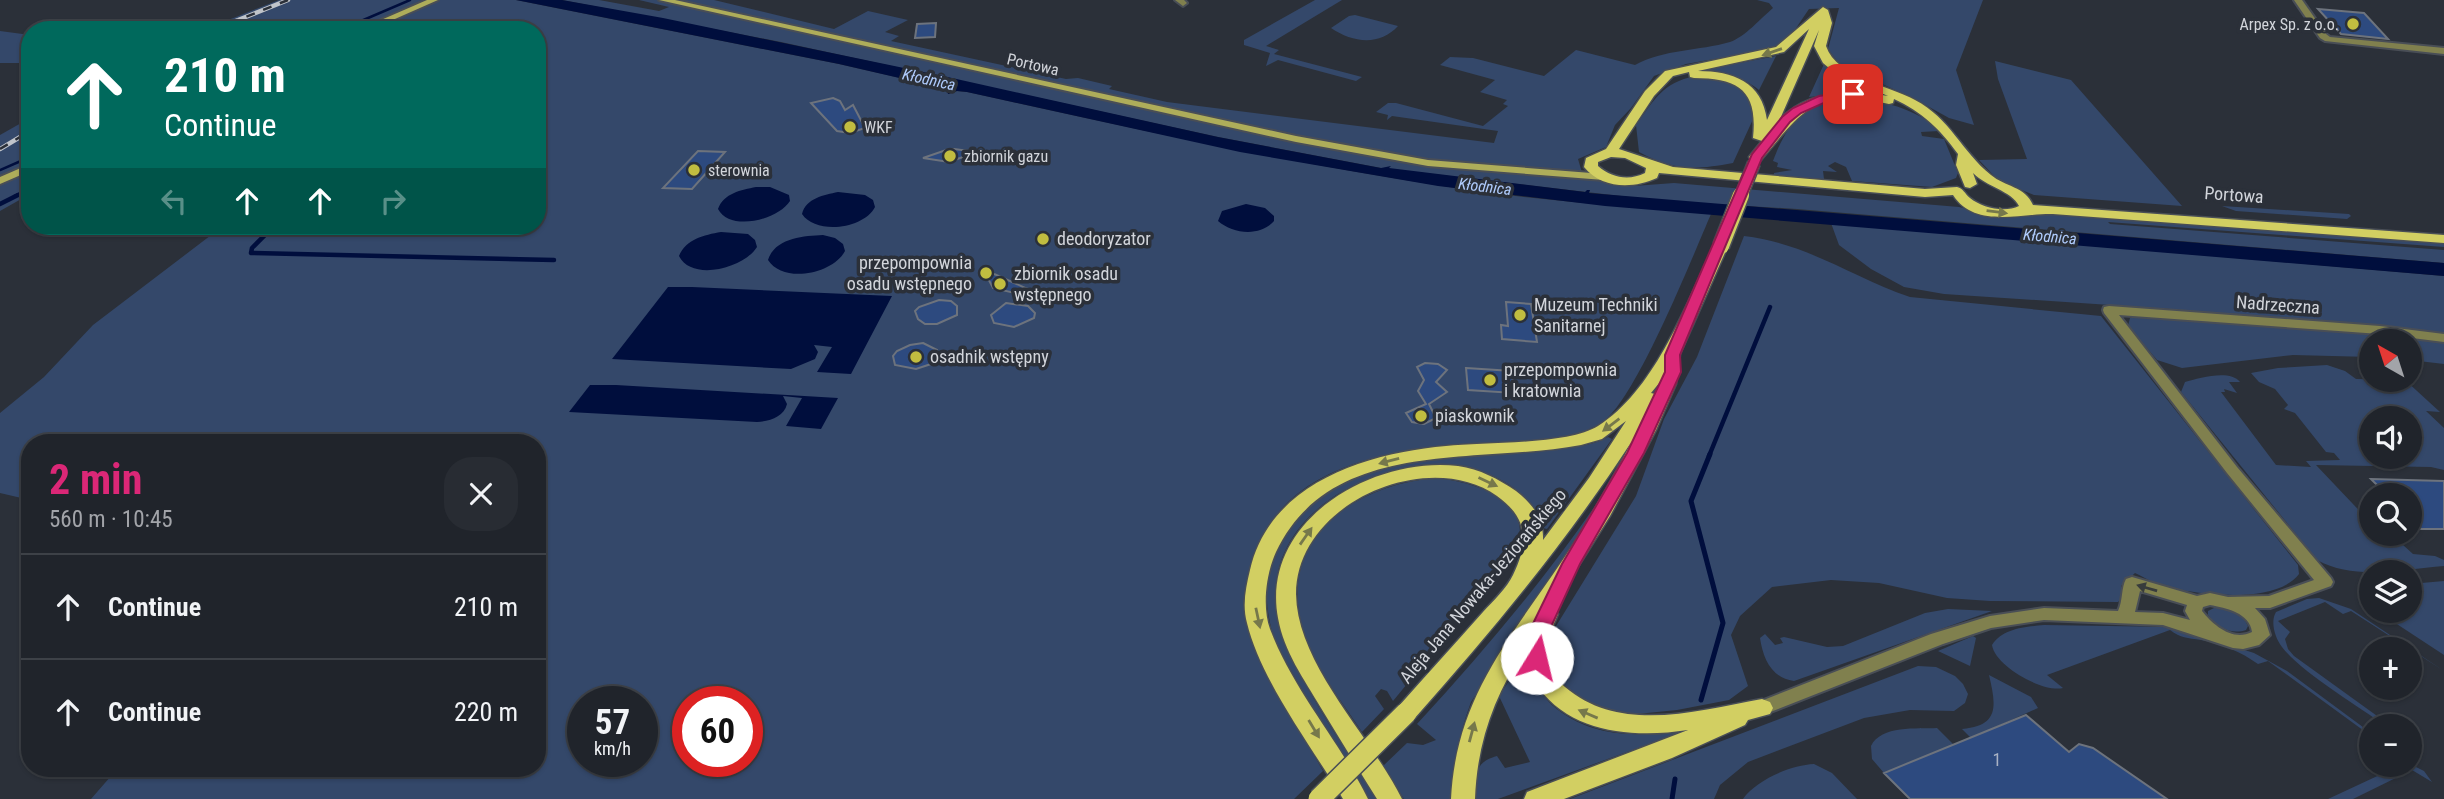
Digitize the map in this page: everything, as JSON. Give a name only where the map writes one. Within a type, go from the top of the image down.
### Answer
[{"type":"main road","points":[[1610,153],[1630,122],[1670,72],[1752,58],[1780,50],[1826,5]]},
{"type":"main road","points":[[1650,173],[1970,205],[2004,213],[2022,203],[1988,180],[1934,118],[1906,99],[1853,77],[1829,62],[1820,46],[1826,23],[1826,5]]},
{"type":"main road","name":"Aleja Jana Nowaka-Jeziorańskiego","points":[[1319,799],[1406,713],[1522,581],[1575,515],[1618,452],[1672,355],[1755,160],[1826,5]]},
{"type":"main road","points":[[1660,82],[1683,75],[1700,74],[1721,75],[1744,83],[1755,94],[1762,114],[1755,160]]},
{"type":"main road","points":[[1755,160],[1797,110],[1837,95],[1867,95],[1899,102],[1934,118]]},
{"type":"main road","points":[[1630,122],[1634,149],[1650,173]]},
{"type":"main road","points":[[1640,158],[1610,153],[1591,162],[1596,172],[1604,177],[1629,181],[1650,173],[1679,172],[1926,193],[1963,187],[2000,187]]},
{"type":"main road","points":[[1964,154],[1960,198],[1970,205]]},
{"type":"main road","name":"Portowa","points":[[2022,203],[2036,200],[2444,230]]},
{"type":"main road","name":"Portowa","points":[[2022,203],[2081,211],[2444,239]]},
{"type":"main road","points":[[1463,799],[1470,735],[1483,700],[1506,660],[1571,564],[1635,453],[1673,372],[1672,355]]},
{"type":"main road","points":[[1356,799],[1278,671],[1259,626],[1255,605],[1258,570],[1268,544],[1284,519],[1306,498],[1332,482],[1354,471],[1393,459],[1558,443],[1597,435],[1620,418],[1672,355]]},
{"type":"main road","points":[[1390,799],[1303,660],[1293,638],[1287,615],[1288,572],[1304,537],[1334,506],[1374,484],[1418,472],[1455,472],[1493,484],[1509,494],[1528,513],[1533,527],[1522,581]]},
{"type":"main road","points":[[1571,564],[1534,642],[1540,674],[1562,701],[1588,716],[1622,724],[1676,722],[1762,708]]},
{"type":"main road","points":[[1536,799],[1664,751],[1762,708]]},
{"type":"street","points":[[384,21],[434,0]]},
{"type":"street","name":"Portowa","points":[[663,0],[1248,130],[1442,164],[1604,177]]},
{"type":"street","points":[[2298,0],[2323,36],[2348,43],[2444,51]]},
{"type":"street","name":"Portowa","points":[[1397,157],[1558,164],[1591,162]]},
{"type":"street","points":[[0,181],[21,171]]},
{"type":"street","name":"Nadrzeczna","points":[[2270,602],[2325,582],[2232,470],[2109,310],[2380,330],[2444,338]]},
{"type":"street","points":[[2124,617],[2130,604],[2132,583],[2195,606],[2205,626],[2216,634]]},
{"type":"street","points":[[2164,619],[2210,598],[2227,602],[2250,613],[2261,628]]},
{"type":"street","points":[[1762,708],[1937,639],[1990,622],[2044,614],[2164,619],[2228,639],[2250,641],[2261,635],[2270,602],[2227,602]]},
{"type":"shaded area","points":[[279,0],[516,0],[839,64],[948,89],[948,94],[967,92],[1318,165],[1504,195],[1711,214],[1647,356],[1617,407],[1604,421],[1590,429],[1555,438],[1431,447],[1367,460],[1336,471],[1309,486],[1285,505],[1265,531],[1247,582],[1246,604],[1250,636],[1323,771],[1294,799],[91,799],[110,777],[546,777],[546,434],[21,434],[21,498],[0,493],[0,413],[44,377],[93,325],[211,235],[546,235],[546,21],[226,21]]},
{"type":"shaded area","points":[[562,0],[599,0],[659,11],[669,7],[639,0],[714,0],[834,29],[868,11],[908,20],[885,32],[899,36],[891,41],[1066,79],[1078,78],[1112,86],[1109,89],[1167,102],[1494,143],[1498,131],[1392,116],[1387,120],[1388,115],[1376,112],[1388,103],[1396,103],[1483,126],[1508,106],[1503,104],[1507,100],[1480,92],[1495,80],[1440,65],[1450,57],[1473,58],[1544,76],[1576,50],[1635,65],[1670,53],[1736,40],[1773,8],[1769,3],[1757,0],[1983,0],[1956,70],[1974,125],[1949,118],[1913,98],[1840,65],[1828,49],[1839,8],[1809,9],[1792,34],[1772,49],[1686,64],[1654,76],[1615,125],[1606,147],[1578,159],[1583,176],[1634,186],[1674,183],[1959,207],[2006,218],[2050,213],[2444,242],[2444,247],[2108,222],[2444,250],[2444,263],[1797,209],[1664,201],[1381,168],[1218,137],[781,42]]},
{"type":"shaded area","points":[[1315,0],[1342,0],[1266,46],[1279,50],[1274,54],[1362,77],[1356,81],[1278,60],[1266,66],[1270,53],[1244,45],[1244,40]]},
{"type":"shaded area","points":[[1355,15],[1398,26],[1383,37],[1366,40],[1348,37],[1331,28]]},
{"type":"shaded area","points":[[0,31],[21,34],[21,63],[0,63]]},
{"type":"shaded area","points":[[1776,56],[1759,90],[1730,75],[1697,71]]},
{"type":"shaded area","points":[[1995,61],[2071,80],[2182,206],[2034,195],[1999,181],[1979,160],[2027,159],[1998,79]]},
{"type":"shaded area","points":[[1824,64],[1895,99],[1856,92],[1809,97]]},
{"type":"shaded area","points":[[1695,76],[1735,86],[1749,97],[1753,106],[1754,117],[1733,163],[1707,167],[1674,166],[1639,152],[1636,125],[1649,107],[1667,88]]},
{"type":"shaded area","points":[[1841,98],[1892,105],[1914,113],[1938,127],[1939,131],[1921,132],[1922,136],[1944,139],[1958,173],[1956,178],[1932,187],[1852,181],[1846,167],[1835,162],[1828,166],[1837,172],[1823,171],[1824,179],[1774,176],[1774,173],[1792,170],[1777,167],[1778,163],[1773,161],[1790,127],[1815,106]]},
{"type":"shaded area","points":[[21,123],[21,199],[0,211],[0,135]]},
{"type":"shaded area","points":[[2222,206],[2351,216],[2347,219],[2236,211]]},
{"type":"shaded area","points":[[1831,223],[2444,276],[2444,333],[2170,309],[1944,294],[1904,287],[1871,269],[1839,245]]},
{"type":"shaded area","points":[[1744,236],[1789,246],[1910,297],[2101,316],[2298,565],[2299,574],[2288,584],[2274,590],[2220,595],[2170,588],[2135,573],[2121,586],[2125,595],[2118,602],[1947,598],[1879,583],[1831,580],[1772,587],[1740,616],[1731,635],[1748,686],[1729,700],[1677,710],[1627,715],[1579,700],[1553,674],[1547,653],[1553,631],[1636,496],[1664,419],[1697,357]]},
{"type":"shaded area","points":[[2139,316],[2359,333],[2359,357],[2293,355],[2182,368],[2157,360],[2128,326],[2130,318]]},
{"type":"shaded area","points":[[2422,339],[2444,341],[2444,364],[2422,361]]},
{"type":"shaded area","points":[[2327,365],[2359,379],[2359,392],[2418,392],[2440,412],[2426,411],[2444,428],[2444,470],[2422,467],[2422,406],[2359,406],[2359,466],[2316,465],[2359,510],[2359,546],[2404,546],[2413,554],[2435,556],[2444,560],[2444,566],[2422,568],[2422,560],[2359,560],[2359,572],[2317,560],[2181,392],[2185,382],[2198,378],[2222,375],[2235,378],[2240,382],[2229,382],[2237,393],[2224,389],[2225,392],[2221,392],[2276,465],[2311,467],[2306,461],[2340,460],[2334,453],[2326,452],[2295,413],[2284,409],[2288,405],[2275,389],[2259,382],[2251,373],[2278,368]]},
{"type":"shaded area","points":[[1608,437],[1612,439],[1547,529],[1543,528],[1518,492],[1480,471],[1433,466],[1384,474],[1338,494],[1301,526],[1279,568],[1278,618],[1284,639],[1307,686],[1377,799],[1366,799],[1276,645],[1271,629],[1267,599],[1269,571],[1280,543],[1289,529],[1311,504],[1338,486],[1368,472],[1435,458],[1572,447],[1591,444]]},
{"type":"shaded area","points":[[1435,478],[1467,484],[1499,498],[1511,508],[1518,521],[1520,536],[1514,554],[1393,701],[1387,691],[1381,689],[1375,696],[1384,709],[1362,732],[1329,683],[1308,644],[1298,598],[1301,569],[1311,544],[1328,523],[1350,505],[1376,492]]},
{"type":"shaded area","points":[[1608,493],[1471,702],[1458,750],[1454,799],[1404,799],[1383,766],[1407,743],[1423,745],[1436,740],[1417,724],[1467,669],[1560,554],[1603,494]]},
{"type":"shaded area","points":[[2444,581],[2444,655],[2422,641],[2422,637],[2417,637],[2395,623],[2422,623],[2422,583]]},
{"type":"shaded area","points":[[2319,598],[2351,609],[2359,616],[2351,611],[2343,614],[2325,602],[2278,621],[2290,632],[2285,639],[2288,649],[2374,714],[2368,714],[2316,678],[2279,643],[2273,625],[2276,612],[2307,599]]},
{"type":"shaded area","points":[[2216,607],[2239,615],[2246,621],[2246,630],[2230,631],[2216,624],[2208,611]]},
{"type":"shaded area","points":[[1948,609],[1992,611],[1794,681],[1779,676],[1769,666],[1760,638],[1765,634],[1775,645],[1783,643],[1780,638],[1784,637],[1827,647],[1843,646],[1925,613]]},
{"type":"shaded area","points":[[2044,625],[2172,627],[2254,653],[2287,671],[2359,724],[2359,727],[2268,661],[2258,664],[2223,646],[2184,637],[2170,630],[2047,675],[2063,688],[2044,686],[2021,676],[1995,653],[1992,645],[1997,639],[2022,628]]},
{"type":"shaded area","points":[[1973,636],[1976,638],[1970,666],[1938,651]]},
{"type":"shaded area","points":[[1522,661],[1552,705],[1581,724],[1613,733],[1682,732],[1498,799],[1476,799],[1476,777],[1483,762],[1497,756],[1505,768],[1530,762],[1499,696]]},
{"type":"shaded area","points":[[1918,666],[1936,667],[1955,676],[1968,694],[1965,703],[1954,711],[1910,710],[1864,718],[1748,762],[1720,785],[1714,799],[1570,799]]},
{"type":"shaded area","points":[[1989,675],[2031,697],[2038,708],[1971,738],[1962,729],[1983,724],[1992,712],[1994,704]]},
{"type":"shaded area","points":[[1937,728],[1954,745],[1884,773],[1872,759],[1871,746],[1883,734]]},
{"type":"shaded area","points":[[1814,764],[1832,773],[1857,799],[1743,799],[1756,786],[1775,775],[1795,767]]},
{"type":"shaded area","points":[[2422,770],[2424,771],[2432,782],[2422,776]]},
{"type":"shaded area","points":[[2375,777],[2398,777],[2353,799],[2328,799]]},
{"type":"water","name":"Kłodnica","points":[[516,0],[562,0],[663,18],[1218,137],[1381,168],[1391,166],[1389,168],[1585,192],[1590,190],[1589,193],[2444,263],[2444,276],[1605,206],[1438,186],[1240,152],[967,92],[948,94],[947,89],[839,64]]},
{"type":"water","points":[[756,187],[770,187],[789,195],[790,201],[775,214],[754,221],[733,220],[718,209],[729,196]]},
{"type":"water","points":[[838,192],[865,195],[873,200],[875,207],[861,220],[840,227],[818,225],[802,214],[811,201]]},
{"type":"water","points":[[1246,204],[1265,208],[1274,216],[1274,221],[1261,230],[1246,232],[1231,229],[1218,221],[1222,211]]},
{"type":"water","points":[[721,232],[748,234],[755,240],[757,247],[741,261],[718,269],[695,269],[679,256],[691,242],[702,236]]},
{"type":"water","points":[[823,235],[835,238],[843,244],[845,251],[839,259],[819,270],[796,274],[785,272],[768,260],[783,243]]},
{"type":"water","points":[[668,287],[892,296],[851,374],[817,372],[832,347],[814,345],[818,352],[815,359],[791,369],[612,359]]},
{"type":"water","points":[[590,385],[838,398],[821,429],[786,426],[802,398],[783,396],[787,404],[780,415],[757,422],[569,412]]},
{"type":"building","name":"Arpex Sp. z o.o.","points":[[2318,9],[2364,13],[2388,39],[2341,34]]},
{"type":"building","points":[[936,23],[935,37],[915,38],[917,24]]},
{"type":"building","points":[[833,98],[840,101],[845,110],[853,105],[865,128],[850,133],[837,131],[811,103]]},
{"type":"building","name":"zbiornik gazu","points":[[949,149],[977,152],[949,162],[923,158]]},
{"type":"building","name":"sterownia","points":[[698,151],[725,152],[692,189],[663,188]]},
{"type":"building","points":[[983,269],[1030,290],[1028,296],[993,288]]},
{"type":"building","name":"osadnik wstępny","points":[[939,300],[951,301],[957,306],[957,315],[937,324],[925,324],[918,319],[915,311],[919,307]]},
{"type":"building","name":"Muzeum Techniki Sanitarnej","points":[[1506,302],[1531,304],[1537,342],[1502,339],[1501,325],[1508,326]]},
{"type":"building","name":"osadnik wstępny","points":[[1006,303],[1028,306],[1035,313],[1034,318],[1014,327],[994,323],[991,315]]},
{"type":"building","name":"osadnik wstępny","points":[[923,343],[937,350],[938,359],[916,369],[895,365],[893,356],[897,351]]},
{"type":"building","points":[[1425,363],[1438,364],[1447,370],[1436,382],[1447,392],[1429,404],[1436,418],[1424,424],[1412,422],[1406,413],[1426,404],[1418,391],[1424,380],[1417,367]]},
{"type":"building","name":"przepompownia i kratownia","points":[[1466,368],[1512,371],[1514,393],[1468,390]]},
{"type":"building","points":[[2371,479],[2444,481],[2444,529],[2422,529],[2422,483],[2375,483]]},
{"type":"building","points":[[2026,715],[2069,752],[2079,744],[2093,748],[2167,799],[1910,799],[1884,773]]},
{"type":"waterway","points":[[361,21],[410,0]]},
{"type":"waterway","points":[[0,170],[21,161]]},
{"type":"waterway","points":[[14,196],[21,192]]},
{"type":"waterway","points":[[0,204],[18,195]]},
{"type":"waterway","points":[[265,235],[252,248],[251,253],[554,260]]},
{"type":"waterway","points":[[1709,456],[1770,307]]},
{"type":"waterway","points":[[1701,700],[1723,623],[1691,501],[1710,454]]},
{"type":"waterway","points":[[1672,799],[1675,779]]},
{"type":"railway","points":[[236,21],[288,0]]},
{"type":"railway","points":[[0,149],[21,136]]},
{"type":"place","name":"Arpex Sp. z o.o.","points":[[2353,24]]},
{"type":"place","name":"WKF","points":[[850,127]]},
{"type":"place","name":"zbiornik gazu","points":[[950,156]]},
{"type":"place","name":"sterownia","points":[[694,170]]},
{"type":"place","name":"deodoryzator","points":[[1043,239]]},
{"type":"place","name":"przepompownia osadu wstępnego","points":[[986,273]]},
{"type":"place","name":"zbiornik osadu wstępnego","points":[[1000,284]]},
{"type":"place","name":"Muzeum Techniki Sanitarnej","points":[[1520,315]]},
{"type":"place","name":"osadnik wstępny","points":[[916,357]]},
{"type":"place","name":"przepompownia i kratownia","points":[[1490,380]]},
{"type":"place","name":"piaskownik","points":[[1421,416]]},
{"type":"route","points":[[1537,658],[1534,642],[1571,564],[1609,502],[1673,372],[1672,355],[1756,157],[1797,110],[1812,102],[1853,94]]}]
